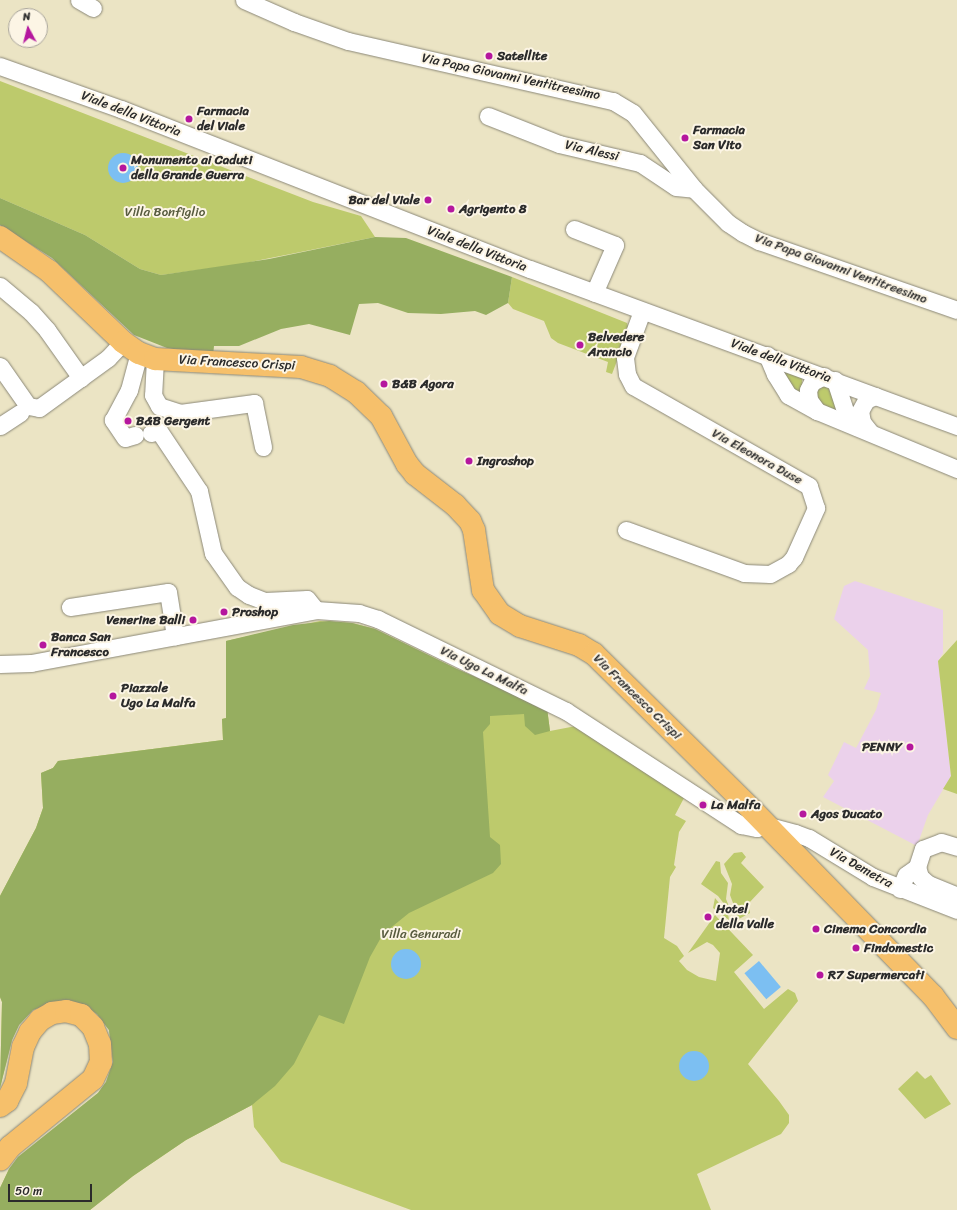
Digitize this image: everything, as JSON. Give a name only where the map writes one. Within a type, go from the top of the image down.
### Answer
[{"type":"main road","points":[[0,238],[49,271],[139,351]]},
{"type":"main road","name":"Via Francesco Crispi","points":[[139,351],[301,367],[330,376],[356,392],[381,416],[415,474],[455,505],[470,521],[474,530],[483,590],[500,614],[520,626],[580,646],[594,654],[933,996],[957,1028]]},
{"type":"main road","points":[[0,1106],[7,1101],[16,1083],[23,1047],[30,1032],[40,1020],[52,1013],[66,1011],[81,1015],[93,1027],[100,1044],[101,1062],[93,1079],[10,1147],[0,1160]]},
{"type":"street","name":"Via Papa Giovanni Ventitreesimo","points":[[244,0],[294,22],[348,41],[613,100],[633,113],[640,120],[694,189],[728,223],[759,241],[957,310]]},
{"type":"street","name":"Viale della Vittoria","points":[[0,66],[121,109],[594,293],[957,426]]},
{"type":"street","name":"Via Alessi","points":[[488,116],[559,144],[640,163],[676,187],[694,189]]},
{"type":"street","points":[[574,228],[615,245],[594,293]]},
{"type":"street","points":[[0,286],[31,312],[47,330],[81,378]]},
{"type":"street","name":"Via Eleonora Duse","points":[[626,530],[744,574],[770,574],[788,564],[794,557],[816,508],[809,486],[634,386],[627,374],[625,357],[642,311]]},
{"type":"street","points":[[0,366],[31,408],[44,406],[108,358],[139,351]]},
{"type":"street","points":[[139,351],[129,390],[114,420],[125,438],[159,431],[199,491],[213,553],[237,587],[249,595],[265,601],[307,599],[316,610]]},
{"type":"street","points":[[139,351],[152,395],[159,406],[180,414],[254,403],[263,447]]},
{"type":"street","points":[[766,355],[775,374],[788,395],[817,410],[957,469]]},
{"type":"street","points":[[817,410],[808,400],[808,390],[812,382],[829,378],[846,414],[863,430]]},
{"type":"street","points":[[863,430],[860,411],[866,400],[876,396]]},
{"type":"street","points":[[0,426],[20,413]]},
{"type":"street","points":[[70,607],[168,592],[175,636]]},
{"type":"street","name":"Via Ugo La Malfa","points":[[0,664],[31,663],[316,610],[349,611],[378,619],[566,711],[741,825],[757,828],[765,825]]},
{"type":"street","name":"Via Demetra","points":[[765,825],[809,838],[873,878],[957,910]]},
{"type":"street","points":[[957,847],[941,842],[931,844],[923,849],[917,867],[920,877],[928,884],[957,896]]},
{"type":"street","points":[[900,889],[906,875],[917,867]]},
{"type":"shaded area","points":[[855,581],[943,610],[943,653],[938,661],[951,776],[928,815],[917,846],[823,797],[834,781],[828,775],[844,742],[856,748],[876,710],[881,693],[864,689],[870,676],[868,650],[834,619],[844,586]]},
{"type":"green space","name":"Villa Bonfiglio","points":[[0,81],[313,202],[361,216],[375,237],[236,265],[161,275],[140,269],[85,235],[0,198]]},
{"type":"green space","points":[[0,198],[85,235],[140,269],[161,275],[269,259],[375,237],[406,238],[512,277],[508,303],[486,315],[475,311],[441,314],[408,313],[378,303],[359,304],[350,335],[309,324],[281,329],[239,346],[214,346],[213,356],[167,348],[134,335],[52,258],[0,225]]},
{"type":"green space","points":[[512,277],[627,323],[629,329],[612,374],[606,372],[608,362],[558,343],[551,338],[544,321],[513,309],[508,303]]},
{"type":"green space","points":[[783,369],[802,378],[802,400],[784,375]]},
{"type":"green space","points":[[819,384],[830,387],[840,412],[821,408],[814,391]]},
{"type":"green space","name":"Villa Genuradi","points":[[320,621],[352,623],[375,629],[457,669],[547,708],[550,731],[576,726],[684,798],[675,815],[686,821],[679,832],[674,865],[676,867],[670,877],[664,938],[677,946],[684,956],[679,961],[687,970],[699,977],[716,981],[720,953],[713,945],[707,942],[688,953],[715,915],[753,955],[734,972],[764,1009],[788,989],[795,993],[798,1001],[748,1064],[789,1115],[789,1123],[781,1134],[697,1174],[711,1210],[411,1210],[281,1162],[254,1127],[252,1105],[186,1140],[133,1176],[90,1210],[0,1210],[0,1188],[9,1169],[18,1157],[98,1093],[106,1082],[113,1062],[109,1030],[97,1014],[88,1008],[54,1002],[33,1010],[19,1025],[12,1040],[0,1088],[2,1002],[0,997],[0,896],[36,828],[43,808],[41,773],[53,768],[58,761],[223,740],[222,719],[226,718],[226,641]]},
{"type":"green space","points":[[329,621],[352,623],[375,629],[457,669],[547,708],[550,731],[535,735],[525,726],[524,714],[490,716],[490,724],[483,732],[490,837],[500,845],[501,864],[493,873],[409,913],[383,934],[370,957],[344,1024],[319,1015],[294,1064],[275,1086],[252,1105],[186,1140],[133,1176],[90,1210],[0,1210],[0,1188],[9,1169],[18,1157],[98,1093],[106,1082],[113,1062],[109,1030],[97,1014],[88,1008],[54,1002],[33,1010],[19,1025],[12,1040],[0,1088],[2,1002],[0,997],[0,896],[36,828],[43,808],[41,773],[53,768],[58,761],[223,740],[222,719],[226,718],[226,641],[293,625]]},
{"type":"green space","points":[[957,640],[957,794],[943,789],[951,776],[938,661]]},
{"type":"green space","points":[[742,852],[746,857],[741,863],[764,887],[748,904],[750,913],[737,920],[736,911],[730,895],[732,884],[724,864],[734,853]]},
{"type":"green space","points":[[716,861],[720,862],[721,873],[728,883],[726,899],[732,914],[718,896],[701,884]]},
{"type":"green space","points":[[715,898],[728,914],[729,920],[713,908]]},
{"type":"green space","points":[[917,1071],[925,1079],[931,1075],[951,1104],[925,1119],[898,1089]]},
{"type":"water","points":[[123,153],[134,157],[138,168],[134,179],[123,183],[112,179],[108,168],[112,157]]},
{"type":"water","points":[[406,949],[417,953],[421,964],[417,975],[406,979],[395,975],[391,964],[395,953]]},
{"type":"water","points":[[759,961],[781,987],[766,999],[744,973]]},
{"type":"water","points":[[694,1051],[705,1055],[709,1066],[705,1077],[694,1081],[683,1077],[679,1066],[683,1055]]},
{"type":"place","name":"Satellite","points":[[489,56]]},
{"type":"place","name":"Farmacia del Viale","points":[[189,119]]},
{"type":"place","name":"Farmacia San Vito","points":[[685,138]]},
{"type":"place","name":"Monumento ai Caduti della Grande Guerra","points":[[123,168]]},
{"type":"place","name":"Bar del Viale","points":[[428,200]]},
{"type":"place","name":"Agrigento 8","points":[[451,209]]},
{"type":"place","name":"Belvedere Arancio","points":[[580,345]]},
{"type":"place","name":"B&B Agora","points":[[384,384]]},
{"type":"place","name":"B&B Gergent","points":[[128,421]]},
{"type":"place","name":"Ingroshop","points":[[469,461]]},
{"type":"place","name":"Proshop","points":[[224,612]]},
{"type":"place","name":"Venerine Balli","points":[[193,620]]},
{"type":"place","name":"Banca San Francesco","points":[[43,645]]},
{"type":"place","name":"Piazzale Ugo La Malfa","points":[[113,696]]},
{"type":"place","name":"PENNY","points":[[910,747]]},
{"type":"place","name":"La Malfa","points":[[703,805]]},
{"type":"place","name":"Agos Ducato","points":[[803,814]]},
{"type":"place","name":"Hotel della Valle","points":[[708,917]]},
{"type":"place","name":"Cinema Concordia","points":[[816,929]]},
{"type":"place","name":"Findomestic","points":[[856,948]]},
{"type":"place","name":"R7 Supermercati","points":[[820,975]]}]
